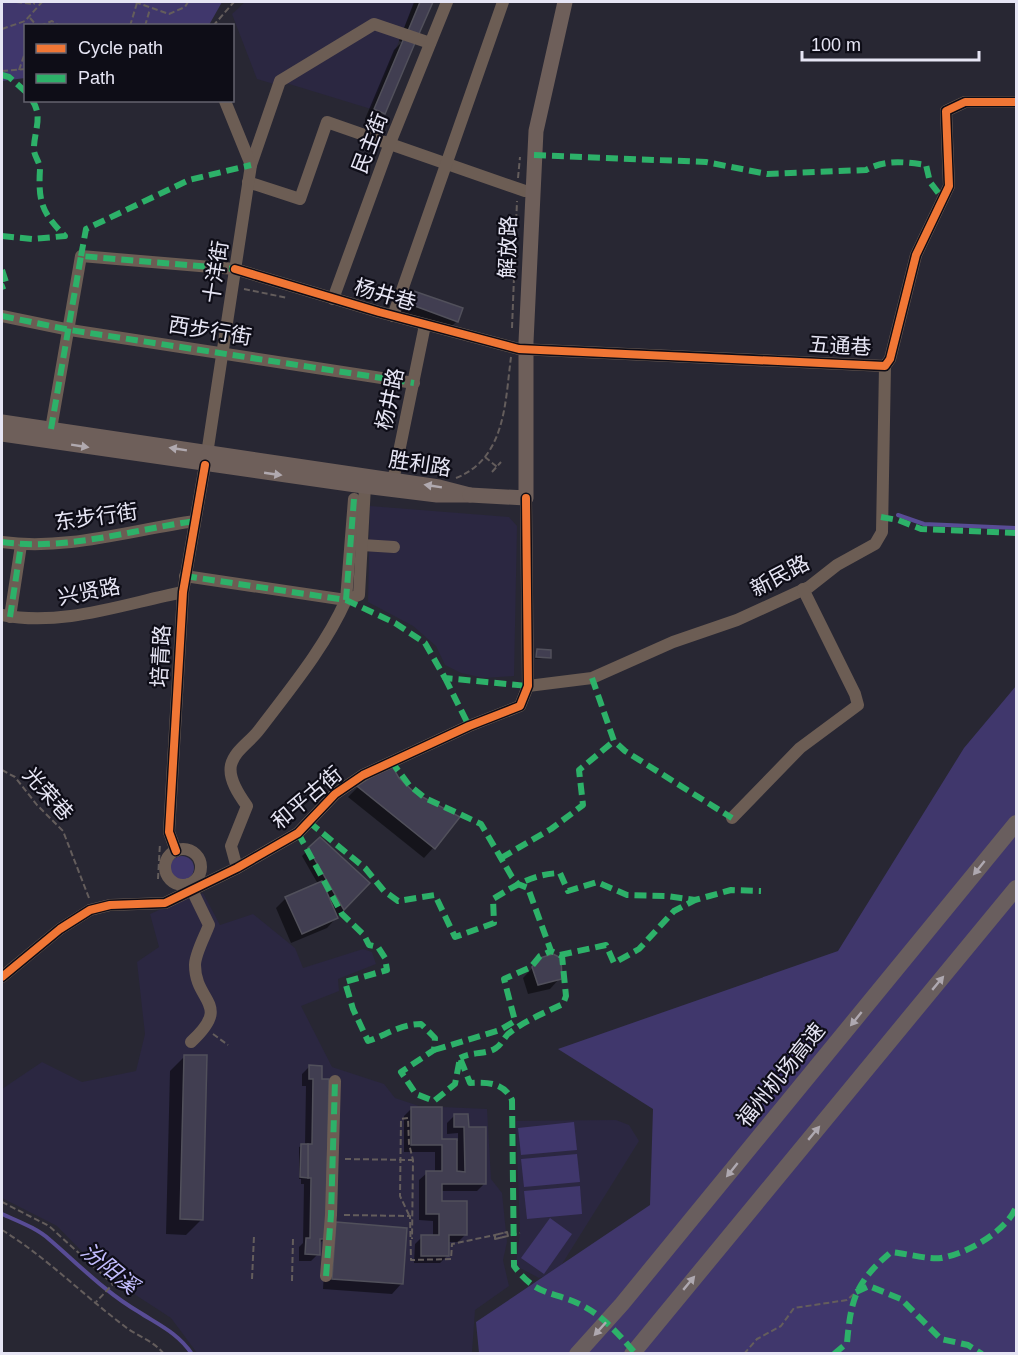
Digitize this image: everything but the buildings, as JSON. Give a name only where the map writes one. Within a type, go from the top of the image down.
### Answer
[{"type":"highway","name":"福州机场高速","points":[[577,1353],[622,1304],[1017,823]]},
{"type":"highway","points":[[632,1353],[1017,888]]},
{"type":"main road","name":"解放路","points":[[526,498],[519,348],[536,131],[565,2]]},
{"type":"main road","name":"胜利路","points":[[2,422],[365,486],[437,495],[470,495]]},
{"type":"main road","name":"胜利路","points":[[2,434],[393,481],[439,487],[470,495]]},
{"type":"main road","points":[[470,495],[526,498]]},
{"type":"street","name":"民主街","points":[[333,299],[390,144],[447,2]]},
{"type":"street","points":[[393,316],[503,2]]},
{"type":"street","name":"十洋街","points":[[206,459],[251,165],[280,81],[374,24],[430,43]]},
{"type":"street","points":[[225,102],[251,165]]},
{"type":"street","name":"五通巷","points":[[519,348],[885,366],[890,359],[916,255],[949,186],[946,111],[964,102],[1017,102]]},
{"type":"street","points":[[248,182],[300,199],[327,122],[525,192]]},
{"type":"street","name":"杨井巷","points":[[70,330],[81,256],[235,269],[425,325],[519,348]]},
{"type":"street","name":"西步行街","points":[[2,316],[70,330],[414,383]]},
{"type":"street","name":"杨井路","points":[[393,481],[425,325]]},
{"type":"street","points":[[51,429],[70,330]]},
{"type":"street","name":"新民路","points":[[528,686],[592,678],[673,642],[737,620],[803,590],[837,565],[875,544],[882,532],[885,366]]},
{"type":"street","name":"培青路","points":[[176,851],[169,832],[183,592],[206,459]]},
{"type":"street","points":[[186,576],[346,600],[359,595],[365,486]]},
{"type":"street","points":[[526,498],[528,686]]},
{"type":"street","points":[[237,868],[231,846],[248,806],[237,794],[230,768],[235,753],[249,744],[336,622],[346,600],[354,499]]},
{"type":"street","name":"东步行街","points":[[2,542],[21,545],[86,541],[195,521]]},
{"type":"street","points":[[6,616],[21,545]]},
{"type":"street","points":[[362,545],[394,548]]},
{"type":"street","points":[[732,818],[800,748],[858,705],[855,694],[803,590]]},
{"type":"street","name":"兴贤路","points":[[6,616],[61,619],[183,592]]},
{"type":"street","name":"和平古街","points":[[94,909],[111,905],[165,903],[191,886],[237,868],[298,832],[335,794],[363,775],[469,726],[520,706],[528,686]]},
{"type":"street","points":[[187,850],[199,861],[200,872],[191,886],[173,883],[166,874],[167,858],[176,851],[187,850]]},
{"type":"street","points":[[191,886],[209,926],[195,964],[201,987],[210,1001],[212,1014],[206,1028],[191,1042]]},
{"type":"street","points":[[2,977],[60,929],[94,909]]},
{"type":"street","points":[[326,1276],[331,1215],[335,1081]]},
{"type":"path","points":[[16,2],[34,4],[34,2]]},
{"type":"path","points":[[2,29],[30,18],[42,2]]},
{"type":"path","points":[[130,24],[136,2],[169,14],[186,7],[188,2]]},
{"type":"path","points":[[215,24],[234,2]]},
{"type":"path","points":[[146,24],[150,9]]},
{"type":"path","points":[[30,18],[36,24]]},
{"type":"path","points":[[19,70],[24,56]]},
{"type":"path","points":[[2,70],[24,69]]},
{"type":"path","points":[[239,288],[297,300]]},
{"type":"path","points":[[454,479],[467,474],[493,448],[501,425],[519,348]]},
{"type":"path","points":[[485,457],[497,467]]},
{"type":"path","points":[[492,472],[501,462]]},
{"type":"path","points":[[206,1028],[228,1045]]},
{"type":"path","points":[[411,1251],[414,1160],[409,1144],[408,1118],[401,1119],[400,1196],[410,1216],[411,1260],[451,1259],[452,1244],[495,1237],[507,1234],[495,1235],[495,1239],[520,1233]]},
{"type":"path","points":[[339,1159],[414,1160]]},
{"type":"path","points":[[2,1202],[49,1226],[113,1284],[96,1302]]},
{"type":"path","points":[[352,1215],[410,1216]]},
{"type":"path","points":[[2,1230],[30,1247],[136,1335],[156,1344],[165,1353]]},
{"type":"path","points":[[252,1279],[254,1236]]},
{"type":"path","points":[[292,1281],[293,1238]]},
{"type":"path","points":[[744,1353],[757,1339],[781,1326],[794,1308],[847,1300],[856,1292]]},
{"type":"shaded area","points":[[2,2],[222,2],[210,24],[24,24],[24,78],[2,81]]},
{"type":"shaded area","points":[[245,2],[415,2],[371,109],[286,83],[284,87],[257,79],[232,14]]},
{"type":"shaded area","points":[[370,506],[509,517],[517,526],[514,676],[484,678],[461,673],[445,665],[436,646],[413,626],[368,602]]},
{"type":"shaded area","points":[[1016,686],[1016,1353],[479,1353],[476,1322],[650,1205],[653,1109],[558,1049],[838,951],[964,748]]},
{"type":"shaded area","points":[[182,856],[191,859],[194,868],[191,877],[182,880],[173,877],[170,868],[173,859]]},
{"type":"shaded area","points":[[203,893],[220,925],[253,914],[295,948],[303,968],[363,949],[372,952],[376,964],[338,979],[339,991],[301,1006],[332,1067],[384,1084],[395,1098],[419,1106],[487,1109],[491,1179],[502,1193],[507,1242],[503,1260],[509,1286],[475,1310],[472,1353],[197,1353],[171,1318],[105,1275],[57,1226],[2,1198],[2,1089],[42,1062],[82,1082],[136,1071],[145,1034],[137,962],[159,947],[150,914],[188,897],[191,901]]},
{"type":"shaded area","points":[[616,1120],[629,1125],[639,1141],[557,1272],[539,1278],[520,1268],[516,1263],[520,1233],[516,1121]]},
{"type":"shaded area","points":[[574,1122],[577,1150],[521,1155],[518,1128]]},
{"type":"shaded area","points":[[577,1154],[580,1182],[524,1187],[521,1159]]},
{"type":"shaded area","points":[[580,1186],[582,1214],[527,1219],[524,1191]]},
{"type":"shaded area","points":[[550,1218],[572,1234],[544,1274],[521,1258]]},
{"type":"waterway","points":[[898,515],[924,524],[1016,528]]},
{"type":"waterway","name":"汾阳溪","points":[[2,1214],[45,1236],[115,1296],[174,1335],[192,1354]]},
{"type":"marked path","points":[[2,75],[9,77],[24,90]]},
{"type":"marked path","points":[[2,236],[33,239],[65,236],[46,213],[41,199],[40,167],[34,151],[38,119],[33,102]]},
{"type":"marked path","points":[[534,155],[706,162],[767,174],[866,170],[881,164],[911,163],[926,165],[930,182],[943,199]]},
{"type":"marked path","points":[[81,256],[86,229],[189,180],[251,165]]},
{"type":"marked path","points":[[51,429],[81,256],[235,269]]},
{"type":"marked path","points":[[2,270],[7,285],[2,287]]},
{"type":"marked path","points":[[2,316],[70,330],[414,383]]},
{"type":"marked path","points":[[185,576],[346,600],[354,499]]},
{"type":"marked path","points":[[881,517],[898,520],[921,529],[1016,533]]},
{"type":"marked path","points":[[2,542],[26,544],[74,542],[195,521]]},
{"type":"marked path","points":[[10,617],[21,545]]},
{"type":"marked path","points":[[346,600],[395,623],[425,643],[445,678],[528,686]]},
{"type":"marked path","points":[[445,678],[469,726]]},
{"type":"marked path","points":[[592,678],[614,741],[625,751],[732,818]]},
{"type":"marked path","points":[[501,858],[551,829],[583,805],[579,770],[614,741]]},
{"type":"marked path","points":[[391,761],[409,785],[425,798],[481,824],[512,877],[518,884],[528,888],[551,951],[562,956],[566,996],[563,1004],[521,1025],[492,1050],[460,1058]]},
{"type":"marked path","points":[[309,822],[365,868],[384,891],[398,901],[435,895],[455,937],[494,923],[493,899],[525,881],[550,874],[560,873],[568,891],[597,882],[627,895],[667,896],[695,900],[731,890],[761,891]]},
{"type":"marked path","points":[[298,833],[342,914],[364,935],[369,945],[378,947],[385,958],[387,970],[345,982],[353,1009],[368,1041],[400,1028],[421,1024],[435,1038],[434,1050],[401,1072],[416,1094],[434,1101],[455,1084],[460,1058],[470,1083],[494,1084],[509,1094],[512,1100],[514,1266],[523,1277],[539,1289],[592,1311],[612,1328],[636,1354]]},
{"type":"marked path","points":[[560,955],[606,945],[614,963],[639,949],[674,911],[695,900]]},
{"type":"marked path","points":[[434,1050],[500,1030],[515,1021],[504,979],[531,967],[540,956],[551,951]]},
{"type":"marked path","points":[[326,1276],[331,1215],[335,1081]]},
{"type":"marked path","points":[[834,1354],[847,1343],[853,1302],[857,1292],[870,1273],[891,1252],[936,1258],[951,1256],[973,1247],[994,1233],[1004,1225],[1016,1207]]},
{"type":"marked path","points":[[856,1292],[869,1286],[901,1299],[941,1339],[968,1345],[982,1354]]},
{"type":"cycle path","points":[[235,269],[379,312],[519,349],[885,366],[890,359],[916,255],[949,186],[946,111],[965,102],[1016,102]]},
{"type":"cycle path","points":[[176,851],[169,832],[183,592],[205,465]]},
{"type":"cycle path","points":[[2,977],[60,929],[90,910],[110,905],[165,903],[237,868],[298,833],[335,794],[363,775],[469,726],[520,706],[528,686],[526,498]]}]
